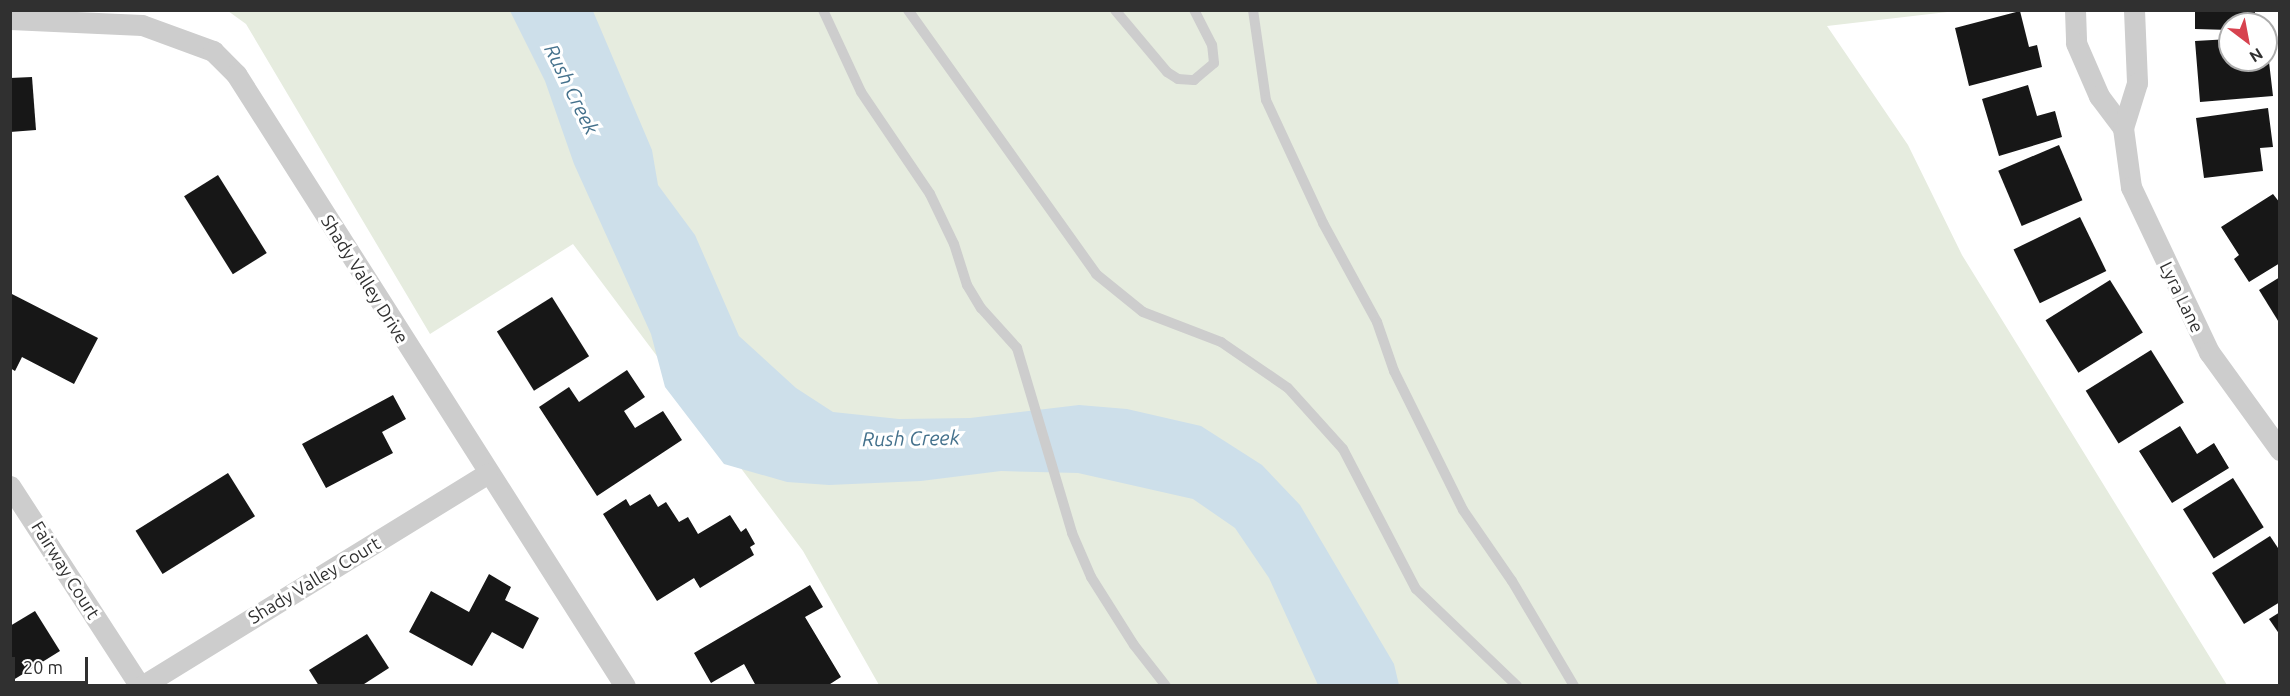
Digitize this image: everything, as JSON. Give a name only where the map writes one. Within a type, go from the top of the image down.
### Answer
[{"type":"street","points":[[2075,10],[2076,43],[2098,96],[2123,128]]},
{"type":"street","name":"Lyra Lane","points":[[2134,10],[2137,83],[2123,128],[2131,187],[2146,225],[2209,352],[2280,450]]},
{"type":"street","name":"Shady Valley Drive","points":[[10,19],[142,25],[213,51],[236,74],[487,474],[625,686]]},
{"type":"street","name":"Shady Valley Court","points":[[141,686],[487,474]]},
{"type":"street","name":"Fairway Court","points":[[10,486],[141,686]]},
{"type":"lane","points":[[823,10],[861,92],[930,194],[954,244],[967,285],[981,308],[1017,348],[1060,493],[1091,577],[1134,645],[1166,686]]},
{"type":"lane","points":[[908,10],[1096,274],[1143,312],[1221,342],[1288,388],[1343,449],[1416,589],[1516,686]]},
{"type":"lane","points":[[1115,10],[1167,72],[1178,79],[1194,80],[1215,63],[1212,45],[1194,10]]},
{"type":"lane","points":[[1253,10],[1266,100],[1323,223],[1377,322],[1394,371],[1463,510],[1512,581],[1574,686]]},
{"type":"shaded area","points":[[228,11],[1956,11],[1827,26],[1908,145],[1962,255],[2227,685],[879,685],[803,551],[573,244],[430,334],[246,24]]},
{"type":"water","name":"Rush Creek","points":[[510,11],[593,11],[652,150],[658,185],[695,235],[739,336],[796,388],[833,412],[899,419],[970,418],[1079,405],[1127,409],[1201,426],[1262,465],[1300,505],[1394,664],[1399,685],[1318,685],[1269,578],[1235,528],[1193,499],[1078,473],[1001,471],[921,481],[829,485],[787,482],[724,464],[665,387],[651,334],[574,164],[545,81]]},
{"type":"building","points":[[2195,10],[2255,10],[2255,12],[2218,12],[2218,30],[2195,29]]},
{"type":"building","points":[[2020,11],[2029,47],[2037,45],[2042,67],[1969,86],[1955,28]]},
{"type":"building","points":[[2218,40],[2218,72],[2270,72],[2273,96],[2200,102],[2195,41]]},
{"type":"building","points":[[32,77],[36,130],[10,132],[10,78]]},
{"type":"building","points":[[2028,85],[2037,116],[2055,111],[2062,137],[1999,156],[1982,99]]},
{"type":"building","points":[[2268,108],[2273,147],[2260,148],[2263,171],[2204,178],[2196,118]]},
{"type":"building","points":[[2059,145],[2082,200],[2022,226],[1998,171]]},
{"type":"building","points":[[218,175],[267,253],[233,274],[184,196]]},
{"type":"building","points":[[2273,194],[2280,203],[2280,263],[2249,282],[2234,259],[2239,255],[2221,227]]},
{"type":"building","points":[[2080,217],[2106,271],[2040,303],[2013,249]]},
{"type":"building","points":[[2280,277],[2280,324],[2259,290]]},
{"type":"building","points":[[2110,280],[2143,333],[2078,373],[2046,320]]},
{"type":"building","points":[[10,293],[98,338],[74,384],[22,357],[15,371],[10,368]]},
{"type":"building","points":[[552,297],[589,356],[534,391],[497,331]]},
{"type":"building","points":[[2151,350],[2184,403],[2119,443],[2086,391]]},
{"type":"building","points":[[627,370],[645,397],[624,411],[635,428],[663,411],[682,440],[597,496],[539,407],[569,387],[579,402]]},
{"type":"building","points":[[393,395],[406,419],[382,432],[393,453],[326,488],[302,444]]},
{"type":"building","points":[[2180,426],[2197,454],[2214,443],[2229,468],[2172,503],[2139,451]]},
{"type":"building","points":[[228,473],[255,516],[163,574],[136,531]]},
{"type":"building","points":[[2233,478],[2264,527],[2214,558],[2183,509]]},
{"type":"building","points":[[650,494],[658,507],[666,502],[679,522],[688,517],[698,534],[730,515],[741,532],[746,528],[755,544],[750,547],[754,555],[700,588],[694,578],[657,601],[603,514],[626,499],[630,506]]},
{"type":"building","points":[[2270,536],[2280,551],[2280,602],[2244,624],[2212,573]]},
{"type":"building","points":[[489,574],[511,587],[505,600],[539,618],[523,649],[492,632],[472,666],[409,632],[431,591],[469,612]]},
{"type":"building","points":[[810,585],[823,607],[805,617],[841,677],[827,686],[756,686],[744,664],[711,683],[694,653]]},
{"type":"building","points":[[35,611],[60,651],[10,682],[10,626]]},
{"type":"building","points":[[2280,612],[2280,635],[2269,619]]},
{"type":"building","points":[[367,634],[389,668],[361,686],[319,686],[309,670]]}]
